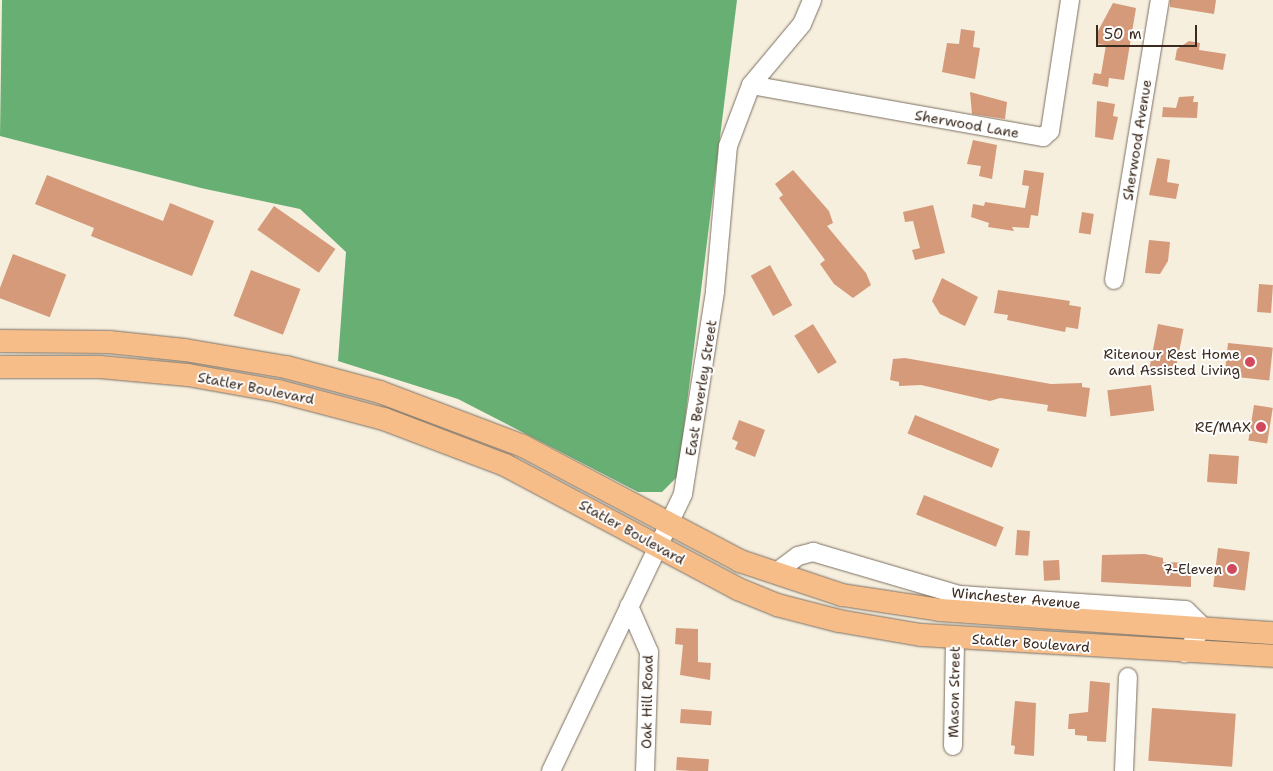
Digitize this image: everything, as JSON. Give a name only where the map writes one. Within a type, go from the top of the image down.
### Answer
[{"type":"main road","name":"Statler Boulevard","points":[[0,341],[91,342],[185,350],[338,380],[507,438],[669,523],[774,574],[886,604],[1273,633]]},
{"type":"main road","name":"Statler Boulevard","points":[[0,366],[166,372],[243,384],[349,409],[505,465],[660,549],[777,605],[857,625],[955,637],[1185,654],[1273,656]]},
{"type":"main road","points":[[1185,654],[1257,663],[1273,674]]},
{"type":"street","name":"East Beverley Street","points":[[551,771],[629,606],[660,549],[687,478],[715,292],[726,155],[751,85],[802,24],[812,0]]},
{"type":"street","name":"Sherwood Lane","points":[[751,85],[1043,137],[1050,131],[1070,0]]},
{"type":"street","name":"Sherwood Avenue","points":[[1114,280],[1160,0]]},
{"type":"street","name":"Winchester Avenue","points":[[774,574],[798,556],[813,552],[960,595],[1181,609],[1192,614],[1203,627]]},
{"type":"street","name":"Oak Hill Road","points":[[629,606],[649,652],[645,771]]},
{"type":"street","points":[[1185,654],[1203,627]]},
{"type":"street","name":"Mason Street","points":[[953,746],[955,637]]},
{"type":"street","points":[[1124,771],[1128,677]]},
{"type":"green space","points":[[2,0],[737,0],[678,476],[662,492],[638,492],[458,399],[338,361],[346,252],[300,209],[201,188],[0,136]]},
{"type":"building","points":[[1170,0],[1216,0],[1214,14],[1170,7]]},
{"type":"building","points":[[1113,3],[1136,8],[1124,80],[1109,78],[1108,87],[1092,84],[1094,73],[1101,74],[1106,45],[1096,44],[1098,31]]},
{"type":"building","points":[[961,29],[975,31],[973,47],[980,48],[975,79],[942,72],[947,43],[959,44]]},
{"type":"building","points":[[1189,41],[1200,43],[1199,50],[1226,54],[1223,70],[1175,60],[1177,49]]},
{"type":"building","points":[[970,92],[1007,102],[1005,119],[972,114]]},
{"type":"building","points":[[1194,96],[1193,102],[1198,102],[1197,118],[1162,117],[1163,107],[1176,108],[1179,97]]},
{"type":"building","points":[[1097,101],[1115,104],[1113,116],[1118,117],[1113,140],[1095,137]]},
{"type":"building","points":[[973,140],[997,145],[992,179],[979,176],[981,166],[967,164]]},
{"type":"building","points":[[1157,158],[1170,160],[1167,182],[1179,184],[1176,199],[1149,195]]},
{"type":"building","points":[[793,170],[829,211],[833,223],[827,226],[866,273],[871,285],[853,298],[834,284],[820,264],[825,260],[779,198],[783,195],[775,184]]},
{"type":"building","points":[[1024,170],[1044,173],[1038,216],[1031,215],[1029,228],[1012,227],[1014,231],[988,227],[989,223],[971,217],[973,204],[984,206],[985,202],[1025,208],[1029,186],[1022,185]]},
{"type":"building","points":[[47,175],[163,221],[170,203],[214,221],[192,276],[91,236],[94,228],[35,204]]},
{"type":"building","points":[[933,205],[945,253],[915,260],[912,250],[920,248],[913,221],[905,222],[903,212]]},
{"type":"building","points":[[274,206],[335,249],[319,273],[257,230]]},
{"type":"building","points":[[1082,212],[1094,214],[1091,235],[1079,233]]},
{"type":"building","points":[[1149,240],[1170,242],[1168,261],[1160,274],[1145,273]]},
{"type":"building","points":[[13,254],[66,274],[50,317],[0,298],[0,288]]},
{"type":"building","points":[[770,265],[792,305],[773,316],[751,276]]},
{"type":"building","points":[[251,270],[300,289],[283,335],[233,316]]},
{"type":"building","points":[[942,278],[978,297],[965,326],[940,314],[932,301]]},
{"type":"building","points":[[1259,284],[1273,285],[1271,313],[1257,312]]},
{"type":"building","points":[[998,290],[1070,301],[1069,305],[1081,307],[1078,329],[1066,327],[1065,332],[1007,320],[1008,315],[994,313]]},
{"type":"building","points":[[813,324],[837,362],[818,374],[794,336]]},
{"type":"building","points":[[1158,324],[1184,329],[1175,374],[1149,369]]},
{"type":"building","name":"Ritenour Rest Home and Assisted Living","points":[[1228,343],[1273,348],[1269,381],[1225,376]]},
{"type":"building","points":[[905,358],[1051,384],[1082,383],[1082,387],[1090,388],[1086,417],[1047,411],[1048,405],[1000,398],[990,401],[921,385],[899,386],[899,382],[890,380],[893,359]]},
{"type":"building","points":[[1151,385],[1154,411],[1110,416],[1107,390]]},
{"type":"building","name":"RE/MAX","points":[[1254,405],[1273,408],[1267,444],[1248,441]]},
{"type":"building","points":[[915,415],[999,449],[992,468],[908,434]]},
{"type":"building","points":[[739,420],[765,430],[755,457],[735,449],[738,442],[732,439]]},
{"type":"building","points":[[1209,454],[1239,456],[1237,484],[1207,482]]},
{"type":"building","points":[[924,495],[1004,527],[996,547],[916,514]]},
{"type":"building","points":[[1017,530],[1030,531],[1028,556],[1015,555]]},
{"type":"building","name":"7-Eleven","points":[[1218,548],[1250,552],[1245,591],[1213,587]]},
{"type":"building","points":[[1145,554],[1163,558],[1163,562],[1191,563],[1191,587],[1101,582],[1102,555]]},
{"type":"building","points":[[1059,560],[1060,580],[1044,581],[1043,561]]},
{"type":"building","points":[[676,628],[698,629],[698,662],[711,663],[710,680],[680,675],[683,645],[675,644]]},
{"type":"building","points":[[1090,681],[1110,683],[1106,742],[1087,741],[1087,736],[1075,735],[1075,729],[1068,729],[1069,714],[1088,712]]},
{"type":"building","points":[[1015,701],[1036,703],[1034,756],[1014,754],[1015,746],[1011,745]]},
{"type":"building","points":[[1152,708],[1236,714],[1232,767],[1148,761]]},
{"type":"building","points":[[681,709],[712,711],[711,725],[680,723]]},
{"type":"building","points":[[677,757],[709,759],[708,771],[676,770]]},
{"type":"place","name":"Ritenour Rest Home and Assisted Living","points":[[1250,362]]},
{"type":"place","name":"RE/MAX","points":[[1261,427]]},
{"type":"place","name":"7-Eleven","points":[[1232,569]]}]
